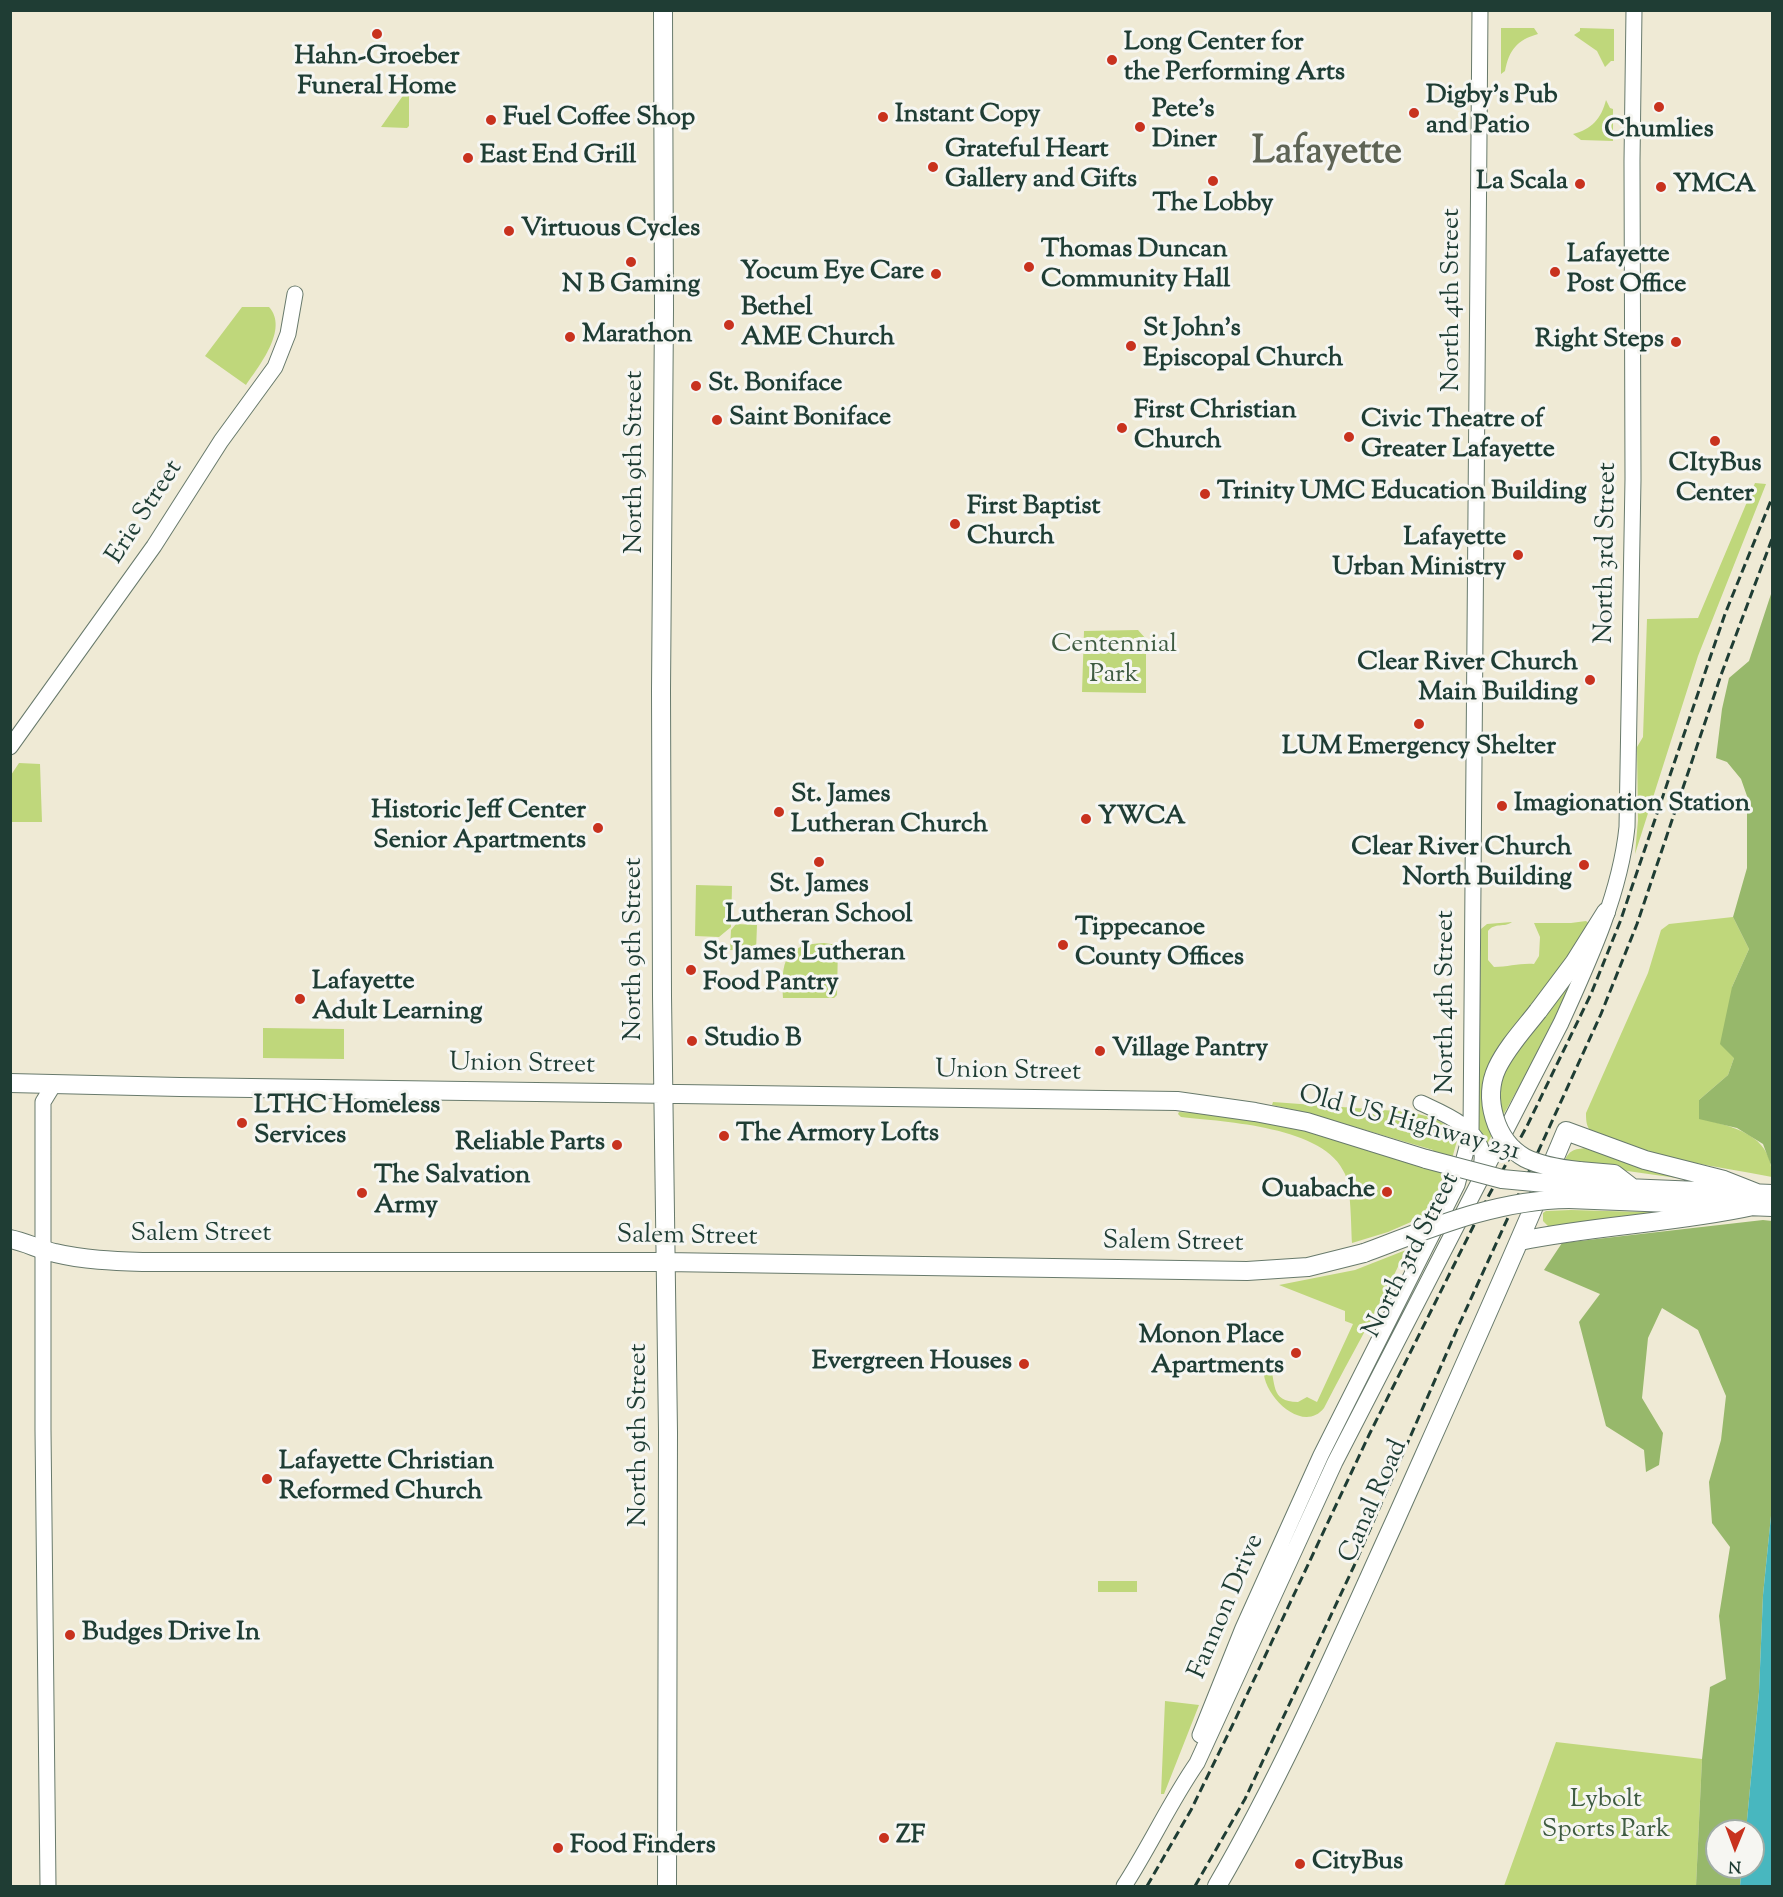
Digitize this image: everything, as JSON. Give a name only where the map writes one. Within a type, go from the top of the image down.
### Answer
[{"type":"main road","name":"North 9th Street","points":[[663,10],[664,310],[661,690],[663,1093],[668,1432],[667,1887]]},
{"type":"main road","points":[[1606,912],[1574,963],[1504,1056],[1497,1069],[1491,1097],[1496,1123],[1516,1152],[1541,1164],[1575,1186],[1761,1198],[1773,1207]]},
{"type":"main road","name":"Union Street","points":[[10,1083],[180,1088],[1177,1101]]},
{"type":"main road","name":"Old US Highway 231","points":[[1177,1101],[1307,1122],[1426,1159],[1502,1179],[1575,1186]]},
{"type":"main road","name":"Canal Road","points":[[1217,1887],[1255,1820],[1304,1724],[1520,1241],[1566,1131],[1644,1160],[1723,1197]]},
{"type":"main road","points":[[1575,1186],[1614,1174],[1631,1187],[1723,1197],[1761,1198]]},
{"type":"main road","name":"Salem Street","points":[[10,1239],[43,1250],[88,1259],[115,1261],[665,1263],[1247,1271],[1308,1267],[1364,1253],[1487,1209],[1528,1201],[1575,1186]]},
{"type":"main road","points":[[1520,1241],[1723,1197]]},
{"type":"street","name":"North 4th Street","points":[[1328,1458],[1457,1185],[1471,1132],[1480,10]]},
{"type":"street","name":"North 3rd Street","points":[[1328,1458],[1478,1182],[1561,1023],[1587,966],[1618,880],[1624,854],[1632,582],[1634,10]]},
{"type":"street","name":"Erie Street","points":[[10,747],[135,574],[221,441],[275,367],[288,334],[296,294]]},
{"type":"street","points":[[48,1887],[43,1102],[54,1084]]},
{"type":"street","points":[[1421,1103],[1454,1119],[1471,1132],[1483,1155],[1478,1182]]},
{"type":"street","name":"Fannon Drive","points":[[1124,1887],[1197,1762],[1215,1725],[1328,1458]]},
{"type":"green space","points":[[1501,28],[1534,28],[1538,34],[1525,39],[1515,47],[1505,71],[1501,74]]},
{"type":"green space","points":[[1580,28],[1614,29],[1614,61],[1605,67],[1597,51],[1574,35],[1580,31]]},
{"type":"green space","points":[[409,87],[409,126],[407,128],[381,127]]},
{"type":"green space","points":[[1606,100],[1613,109],[1613,141],[1581,140],[1573,134],[1595,122]]},
{"type":"green space","points":[[242,307],[269,307],[276,326],[270,347],[246,385],[205,356]]},
{"type":"green space","points":[[1755,483],[1766,484],[1698,656],[1635,854],[1638,820],[1637,747],[1643,737],[1647,619],[1698,618]]},
{"type":"green space","points":[[1772,591],[1772,1168],[1763,1144],[1737,1128],[1699,1119],[1699,1100],[1728,1075],[1734,1058],[1720,1044],[1732,987],[1749,949],[1733,917],[1747,868],[1747,796],[1741,779],[1727,762],[1716,758],[1722,709],[1729,678],[1749,661]]},
{"type":"green space","name":"Centennial Park","points":[[1138,630],[1146,639],[1146,693],[1082,692],[1084,631]]},
{"type":"green space","points":[[19,763],[40,764],[42,822],[11,822],[11,775]]},
{"type":"green space","points":[[696,885],[732,886],[731,927],[719,937],[695,936]]},
{"type":"green space","points":[[1733,917],[1749,949],[1732,987],[1734,1058],[1728,1075],[1699,1100],[1699,1118],[1737,1129],[1758,1141],[1770,1162],[1772,1177],[1634,1148],[1595,1134],[1586,1122],[1586,1113],[1648,973],[1661,930],[1669,924]]},
{"type":"green space","points":[[1586,921],[1590,924],[1570,959],[1518,1024],[1532,1033],[1571,980],[1573,981],[1530,1067],[1487,1144],[1478,1129],[1481,929],[1487,924],[1512,922],[1488,931],[1488,960],[1494,967],[1499,967],[1534,964],[1539,956],[1540,937],[1534,923]]},
{"type":"green space","points":[[736,924],[757,925],[756,951],[730,950],[731,930]]},
{"type":"green space","points":[[824,943],[838,945],[837,995],[834,998],[783,998],[783,974],[788,957],[800,947]]},
{"type":"green space","points":[[263,1028],[344,1029],[344,1059],[263,1058]]},
{"type":"green space","points":[[1273,1102],[1410,1112],[1434,1118],[1456,1131],[1458,1137],[1447,1177],[1427,1215],[1388,1232],[1352,1243],[1347,1180],[1334,1158],[1317,1146],[1296,1136],[1272,1129],[1181,1117],[1178,1114],[1179,1112],[1227,1115],[1302,1130],[1428,1169],[1433,1150],[1304,1112],[1272,1105]]},
{"type":"green space","points":[[1586,1148],[1698,1181],[1564,1162],[1572,1151]]},
{"type":"green space","points":[[1546,1211],[1679,1213],[1549,1227],[1543,1221],[1543,1213]]},
{"type":"green space","points":[[1763,1220],[1772,1221],[1772,1506],[1763,1595],[1759,1692],[1747,1819],[1705,1819],[1705,1879],[1741,1879],[1740,1886],[1696,1886],[1702,1759],[1710,1687],[1726,1679],[1719,1616],[1730,1547],[1712,1523],[1709,1482],[1721,1440],[1726,1396],[1698,1330],[1662,1308],[1648,1338],[1642,1398],[1663,1433],[1659,1465],[1646,1472],[1644,1450],[1606,1426],[1579,1322],[1600,1294],[1544,1270],[1562,1243]]},
{"type":"green space","points":[[1406,1250],[1324,1408],[1315,1415],[1305,1417],[1294,1414],[1284,1407],[1268,1387],[1264,1376],[1264,1366],[1269,1363],[1276,1390],[1282,1399],[1298,1402],[1307,1397],[1317,1402],[1353,1324],[1345,1321],[1345,1311],[1279,1285],[1355,1270]]},
{"type":"green space","points":[[1098,1581],[1137,1581],[1137,1592],[1098,1592]]},
{"type":"green space","points":[[1165,1701],[1199,1705],[1164,1794],[1161,1794]]},
{"type":"green space","name":"Lybolt Sports Park","points":[[1556,1742],[1702,1759],[1696,1886],[1504,1886]]},
{"type":"water","points":[[1772,1506],[1772,1886],[1740,1886],[1741,1879],[1765,1879],[1765,1819],[1747,1819],[1759,1692],[1763,1595]]},
{"type":"railway","points":[[1147,1886],[1191,1810],[1369,1435],[1489,1195],[1527,1126],[1591,994],[1620,922],[1725,614],[1772,498]]},
{"type":"railway","points":[[1195,1886],[1245,1799],[1354,1566],[1458,1327],[1601,1014],[1637,924],[1721,675],[1772,539]]},
{"type":"place","name":"Hahn-Groeber Funeral Home","points":[[377,34]]},
{"type":"place","name":"Long Center for the Performing Arts","points":[[1112,60]]},
{"type":"place","name":"Chumlies","points":[[1659,107]]},
{"type":"place","name":"Digby's Pub and Patio","points":[[1414,113]]},
{"type":"place","name":"Instant Copy","points":[[883,117]]},
{"type":"place","name":"Fuel Coffee Shop","points":[[491,120]]},
{"type":"place","name":"Pete's Diner","points":[[1140,127]]},
{"type":"place","name":"East End Grill","points":[[468,158]]},
{"type":"place","name":"Grateful Heart Gallery and Gifts","points":[[933,167]]},
{"type":"place","name":"The Lobby","points":[[1213,181]]},
{"type":"place","name":"La Scala","points":[[1580,184]]},
{"type":"place","name":"YMCA","points":[[1661,187]]},
{"type":"place","name":"Virtuous Cycles","points":[[509,231]]},
{"type":"place","name":"N B Gaming","points":[[631,262]]},
{"type":"place","name":"Thomas Duncan Community Hall","points":[[1029,267]]},
{"type":"place","name":"Lafayette Post Office","points":[[1555,272]]},
{"type":"place","name":"Yocum Eye Care","points":[[936,274]]},
{"type":"place","name":"Bethel AME Church","points":[[729,325]]},
{"type":"place","name":"Marathon","points":[[570,337]]},
{"type":"place","name":"Right Steps","points":[[1676,342]]},
{"type":"place","name":"St John's Episcopal Church","points":[[1131,346]]},
{"type":"place","name":"St. Boniface","points":[[696,386]]},
{"type":"place","name":"Saint Boniface","points":[[717,420]]},
{"type":"place","name":"First Christian Church","points":[[1122,428]]},
{"type":"place","name":"Civic Theatre of Greater Lafayette","points":[[1349,437]]},
{"type":"place","name":"CItyBus Center","points":[[1715,441]]},
{"type":"place","name":"Trinity UMC Education Building","points":[[1205,494]]},
{"type":"place","name":"First Baptist Church","points":[[955,524]]},
{"type":"place","name":"Lafayette Urban Ministry","points":[[1518,555]]},
{"type":"place","name":"Clear River Church Main Building","points":[[1590,680]]},
{"type":"place","name":"LUM Emergency Shelter","points":[[1419,724]]},
{"type":"place","name":"Imagionation Station","points":[[1502,806]]},
{"type":"place","name":"St. James Lutheran Church","points":[[779,812]]},
{"type":"place","name":"YWCA","points":[[1086,819]]},
{"type":"place","name":"Historic Jeff Center Senior Apartments","points":[[598,828]]},
{"type":"place","name":"St. James Lutheran School","points":[[819,862]]},
{"type":"place","name":"Clear River Church North Building","points":[[1584,865]]},
{"type":"place","name":"Tippecanoe County Offices","points":[[1063,945]]},
{"type":"place","name":"St James Lutheran Food Pantry","points":[[691,970]]},
{"type":"place","name":"Lafayette Adult Learning","points":[[300,999]]},
{"type":"place","name":"Studio B","points":[[692,1041]]},
{"type":"place","name":"Village Pantry","points":[[1100,1051]]},
{"type":"place","name":"LTHC Homeless Services","points":[[242,1123]]},
{"type":"place","name":"The Armory Lofts","points":[[724,1136]]},
{"type":"place","name":"Reliable Parts","points":[[617,1145]]},
{"type":"place","name":"Ouabache","points":[[1387,1192]]},
{"type":"place","name":"The Salvation Army","points":[[362,1193]]},
{"type":"place","name":"Monon Place Apartments","points":[[1296,1353]]},
{"type":"place","name":"Evergreen Houses","points":[[1024,1364]]},
{"type":"place","name":"Lafayette Christian Reformed Church","points":[[267,1479]]},
{"type":"place","name":"Budges Drive In","points":[[70,1635]]},
{"type":"place","name":"ZF","points":[[884,1838]]},
{"type":"place","name":"Food Finders","points":[[558,1848]]},
{"type":"place","name":"CityBus","points":[[1300,1864]]},
{"type":"district","name":"Lafayette","points":[[1327,156]]}]
